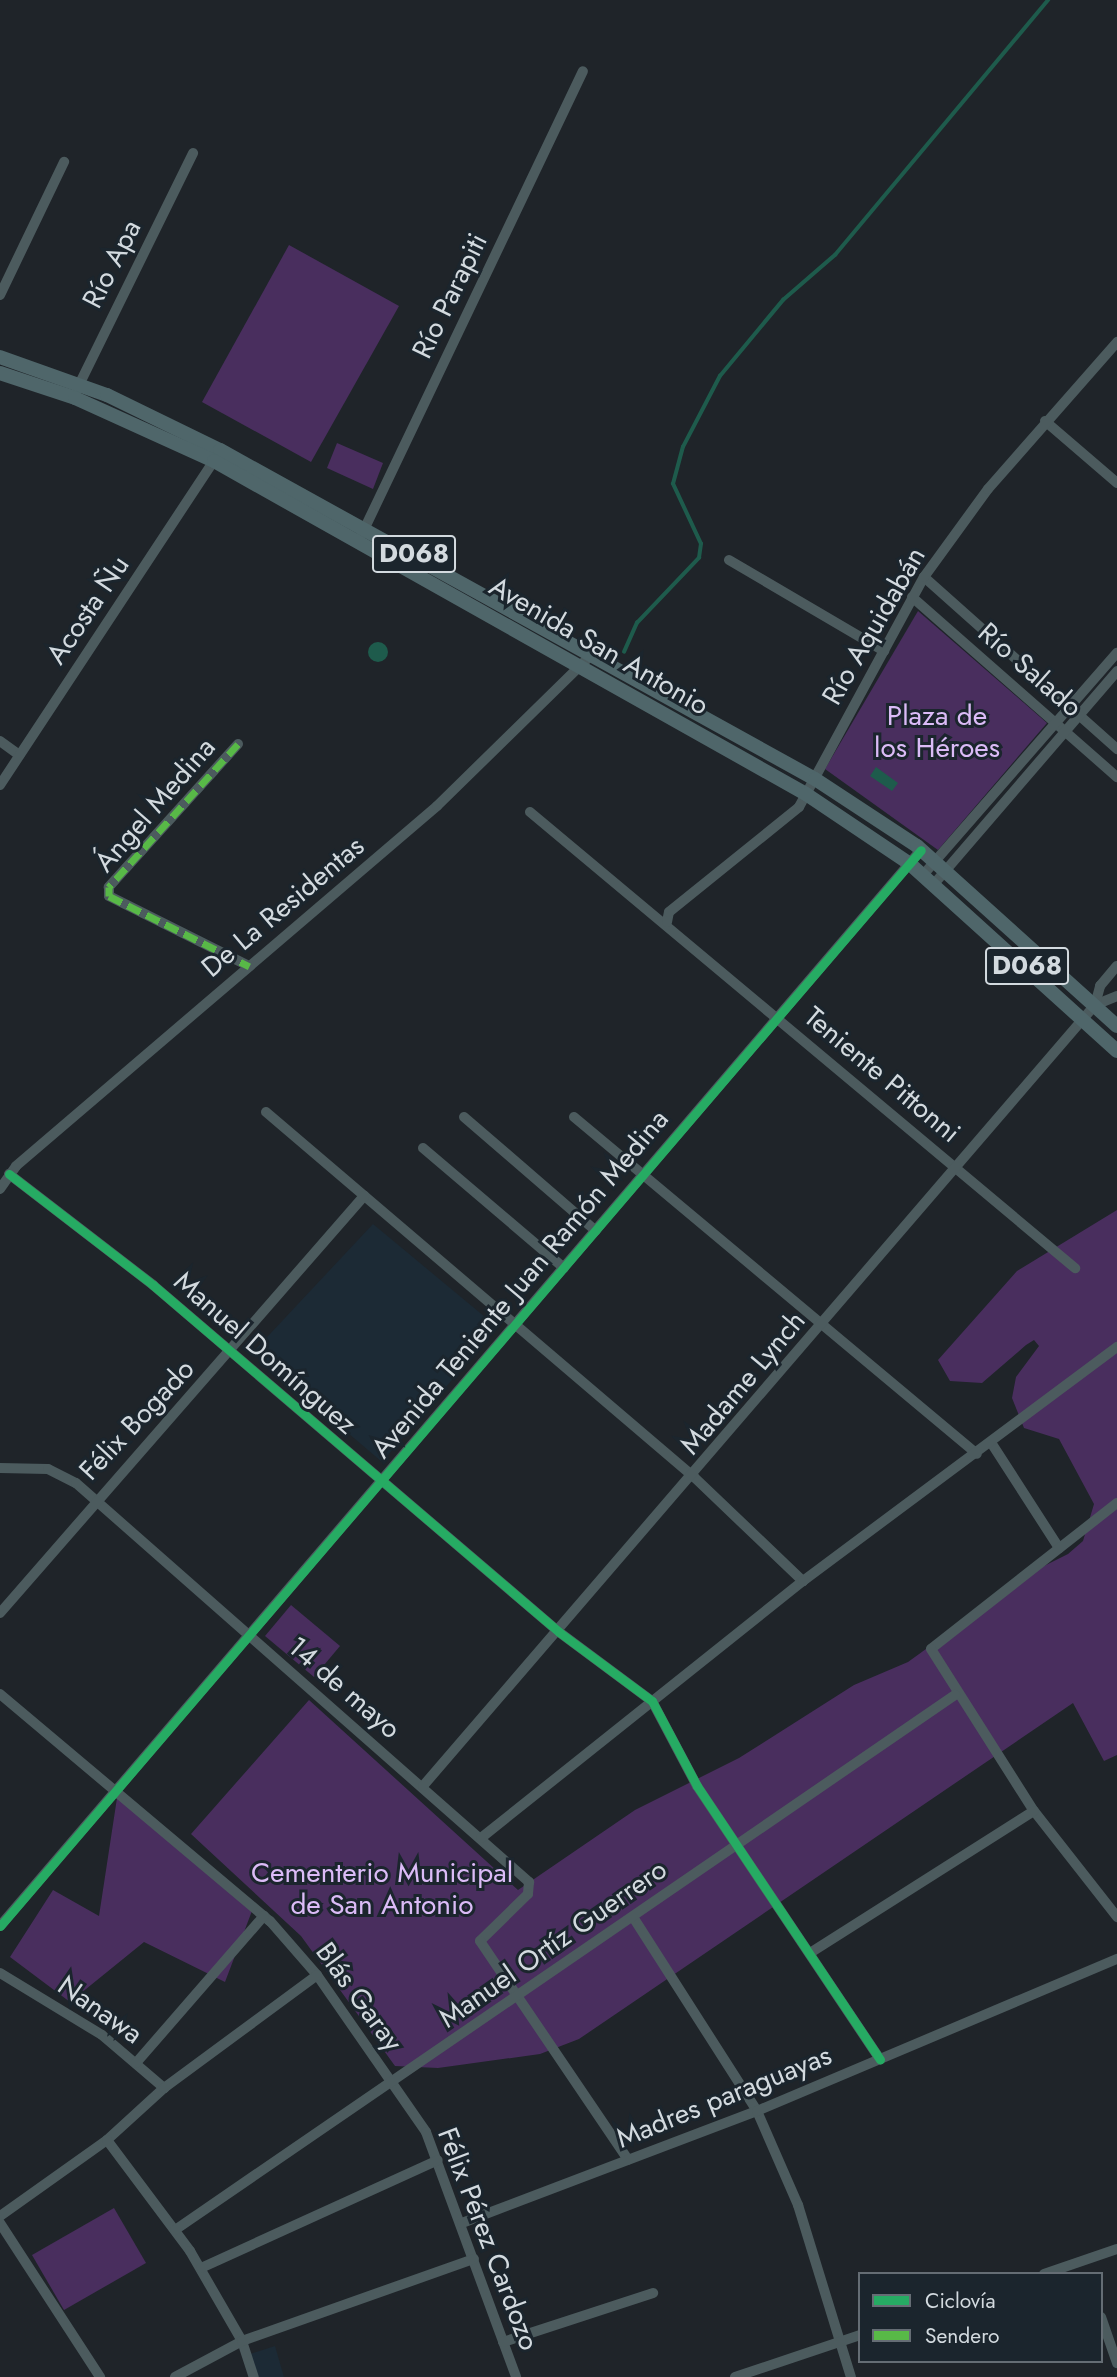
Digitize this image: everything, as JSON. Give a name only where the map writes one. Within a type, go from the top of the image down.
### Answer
[{"type":"main road","name":"Avenida San Antonio","points":[[0,357],[217,456],[588,660],[815,779],[921,850],[1117,1026]]},
{"type":"main road","name":"Avenida San Antonio","points":[[0,373],[77,391]]},
{"type":"main road","name":"Avenida San Antonio","points":[[588,660],[806,794],[910,864],[1084,1018],[1117,1051]]},
{"type":"main road","points":[[994,937],[1005,926]]},
{"type":"street","name":"Río Parapiti","points":[[362,534],[583,71]]},
{"type":"street","name":"Río Apa","points":[[77,391],[193,153]]},
{"type":"street","points":[[0,295],[64,162]]},
{"type":"street","name":"Río Aquidabán","points":[[667,922],[669,912],[770,834],[806,794],[924,577],[1045,421],[1117,342]]},
{"type":"street","points":[[1045,421],[1117,483]]},
{"type":"street","name":"Acosta Ñu","points":[[0,785],[217,456]]},
{"type":"street","points":[[729,560],[884,651]]},
{"type":"street","name":"Río Salado","points":[[924,577],[1117,749]]},
{"type":"street","name":"Río Salado","points":[[912,597],[1117,777]]},
{"type":"street","points":[[928,880],[1074,711],[1117,653]]},
{"type":"street","points":[[996,670],[1013,657]]},
{"type":"street","name":"De La Residentas","points":[[0,1189],[9,1174],[437,806],[588,660]]},
{"type":"street","points":[[1074,711],[1117,671]]},
{"type":"street","points":[[0,741],[19,755]]},
{"type":"street","name":"Ángel Medina","points":[[238,744],[109,887],[109,896],[250,966]]},
{"type":"street","name":"Teniente Pittonni","points":[[530,812],[667,922],[1075,1268]]},
{"type":"street","name":"Avenida Teniente Juan Ramón Medina","points":[[0,1926],[921,850]]},
{"type":"street","points":[[1096,1005],[1100,986],[1117,966]]},
{"type":"street","points":[[1096,1005],[1117,996]]},
{"type":"street","name":"Madame Lynch","points":[[423,1787],[694,1478],[822,1323],[1096,1005]]},
{"type":"street","points":[[266,1112],[694,1478],[803,1581]]},
{"type":"street","points":[[464,1117],[596,1231]]},
{"type":"street","points":[[574,1117],[977,1454]]},
{"type":"street","points":[[423,1148],[564,1268]]},
{"type":"street","name":"Manuel Domínguez","points":[[9,1174],[153,1285],[381,1483],[559,1632],[652,1701]]},
{"type":"street","name":"Félix Bogado","points":[[0,1613],[95,1500],[229,1353],[364,1196]]},
{"type":"street","points":[[481,1838],[803,1581],[992,1444],[1117,1348]]},
{"type":"street","points":[[992,1444],[1059,1548]]},
{"type":"street","name":"14 de mayo","points":[[0,1468],[48,1469],[95,1500],[481,1838],[530,1886],[480,1937],[522,1995]]},
{"type":"street","points":[[1117,1503],[931,1649],[955,1695],[1034,1811],[1117,1917]]},
{"type":"street","name":"Blás Garay","points":[[0,1694],[118,1787],[264,1916],[317,1975],[393,2082]]},
{"type":"street","name":"Manuel Ortíz Guerrero","points":[[175,2230],[522,1995],[955,1695]]},
{"type":"street","points":[[652,1701],[685,1766],[740,1842],[880,2059]]},
{"type":"street","points":[[810,1953],[1034,1811]]},
{"type":"street","points":[[136,2063],[264,1916]]},
{"type":"street","points":[[633,1917],[757,2112],[797,2206],[851,2377]]},
{"type":"street","name":"Madres paraguayas","points":[[462,2223],[757,2112],[1117,1959]]},
{"type":"street","name":"Nanawa","points":[[0,1973],[136,2063],[163,2091]]},
{"type":"street","points":[[0,2216],[107,2140],[163,2091],[317,1975]]},
{"type":"street","points":[[522,1995],[628,2160]]},
{"type":"street","name":"Félix Pérez Cardozo","points":[[393,2082],[438,2160],[516,2377]]},
{"type":"street","points":[[107,2140],[201,2268],[242,2341],[254,2377]]},
{"type":"street","points":[[201,2268],[438,2160]]},
{"type":"street","points":[[0,2223],[100,2377]]},
{"type":"street","points":[[1050,2272],[1117,2249]]},
{"type":"street","points":[[175,2377],[242,2341],[474,2259]]},
{"type":"street","points":[[1082,2261],[1086,2272]]},
{"type":"street","points":[[503,2342],[653,2293]]},
{"type":"street","points":[[1103,2323],[1117,2363]]},
{"type":"street","points":[[735,2377],[858,2336]]},
{"type":"shaded area","points":[[378,642],[385,645],[388,652],[385,659],[378,662],[371,659],[368,652],[371,645]]},
{"type":"shaded area","points":[[876,767],[898,783],[892,791],[870,776]]},
{"type":"shaded area","points":[[373,1224],[497,1327],[382,1462],[253,1352]]},
{"type":"shaded area","points":[[275,2346],[284,2377],[256,2377],[250,2354]]},
{"type":"green space","points":[[289,245],[399,306],[311,462],[202,402]]},
{"type":"green space","points":[[337,443],[383,463],[373,489],[327,468]]},
{"type":"green space","name":"Plaza de los Héroes","points":[[918,611],[1047,723],[938,850],[825,769]]},
{"type":"green space","name":"Cementerio Municipal de San Antonio","points":[[1117,1210],[1117,1755],[1104,1761],[1073,1703],[579,2039],[540,2054],[438,2068],[395,2066],[301,1936],[191,1834],[309,1700],[518,1890],[635,1810],[739,1758],[854,1685],[908,1662],[1034,1571],[1068,1554],[1083,1541],[1094,1504],[1059,1439],[1024,1428],[1012,1398],[1016,1377],[1039,1346],[1034,1340],[1026,1345],[982,1383],[950,1381],[938,1360],[1017,1271]]},
{"type":"green space","points":[[291,1605],[340,1646],[314,1677],[265,1636]]},
{"type":"green space","points":[[117,1798],[255,1903],[225,1982],[144,1942],[70,2002],[10,1957],[53,1890],[99,1916]]},
{"type":"green space","points":[[114,2208],[146,2263],[64,2310],[32,2255]]},
{"type":"waterway","points":[[624,652],[637,623],[699,558],[701,544],[673,484],[683,447],[720,376],[783,300],[835,255],[1048,0]]},
{"type":"marked path","points":[[238,744],[109,887],[109,896],[249,966]]},
{"type":"cycle path","points":[[0,1926],[921,850]]},
{"type":"cycle path","points":[[9,1174],[153,1285],[559,1632],[652,1701],[697,1786],[880,2059]]}]
